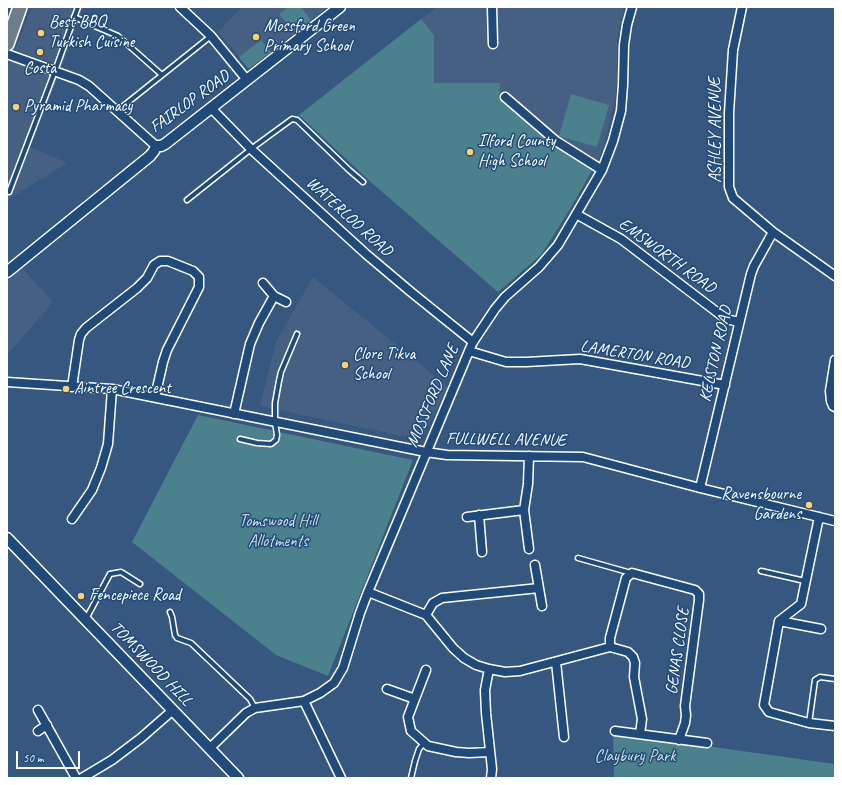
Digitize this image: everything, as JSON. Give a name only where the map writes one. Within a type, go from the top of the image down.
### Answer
[{"type":"main road","points":[[9,35],[20,7]]},
{"type":"street","points":[[180,7],[211,36],[247,80]]},
{"type":"street","name":"FAIRLOP ROAD","points":[[7,272],[150,156],[156,146],[165,144],[340,7]]},
{"type":"street","points":[[492,7],[493,44]]},
{"type":"street","name":"MOSSFORD LANE","points":[[210,748],[246,713],[255,708],[304,700],[320,693],[334,683],[343,668],[368,592],[468,351],[495,309],[505,297],[540,267],[558,245],[602,170],[613,141],[621,111],[624,45],[632,7]]},
{"type":"street","name":"ASHLEY AVENUE","points":[[742,7],[733,50],[729,113],[729,187],[733,198],[773,232],[835,276]]},
{"type":"street","points":[[7,54],[79,80],[89,86],[156,146]]},
{"type":"street","points":[[505,97],[556,140],[602,170]]},
{"type":"street","name":"WATERLOO ROAD","points":[[211,108],[251,149],[366,254],[473,342]]},
{"type":"street","name":"EMSWORTH ROAD","points":[[576,214],[621,238],[726,319],[739,322]]},
{"type":"street","name":"KELSTON ROAD","points":[[700,488],[751,274],[773,232]]},
{"type":"street","points":[[72,386],[81,334],[86,328],[137,288],[147,278],[154,266],[160,261],[168,261],[193,271],[199,277],[199,287],[167,350],[155,397]]},
{"type":"street","points":[[263,283],[274,296],[286,302]]},
{"type":"street","points":[[234,414],[250,344],[259,323],[274,296]]},
{"type":"street","name":"LAMERTON ROAD","points":[[468,351],[506,362],[580,359],[725,385]]},
{"type":"street","points":[[834,406],[831,400],[830,390],[835,360]]},
{"type":"street","name":"FULLWELL AVENUE","points":[[7,382],[112,389],[447,455],[583,457],[700,488],[835,521]]},
{"type":"street","points":[[72,519],[92,490],[102,468],[108,444],[112,389]]},
{"type":"street","points":[[529,456],[528,484],[524,510],[529,549]]},
{"type":"street","points":[[467,517],[524,510]]},
{"type":"street","points":[[479,515],[482,552]]},
{"type":"street","points":[[819,517],[801,604],[779,621],[764,705],[769,712],[809,722],[835,726]]},
{"type":"street","name":"TOMSWOOD HILL","points":[[7,538],[238,778]]},
{"type":"street","points":[[535,565],[542,606]]},
{"type":"street","points":[[610,647],[610,638],[626,578],[632,573]]},
{"type":"street","name":"GENAS CLOSE","points":[[632,573],[695,590],[699,594],[685,706],[685,723],[679,740]]},
{"type":"street","points":[[426,615],[433,603],[442,598],[539,588]]},
{"type":"street","points":[[368,592],[426,615],[453,648],[464,658],[489,670],[504,672],[520,671],[610,647],[628,652],[633,657],[634,663],[634,678],[642,719],[640,734]]},
{"type":"street","points":[[779,621],[821,629]]},
{"type":"street","points":[[556,662],[564,737]]},
{"type":"street","points":[[426,670],[408,717],[411,731],[428,746],[456,752],[490,752]]},
{"type":"street","points":[[489,670],[485,690],[492,769],[491,778]]},
{"type":"street","points":[[387,689],[415,699]]},
{"type":"street","points":[[304,700],[341,778]]},
{"type":"street","points":[[38,710],[76,778]]},
{"type":"street","points":[[82,778],[112,760],[141,738],[173,710]]},
{"type":"street","points":[[38,731],[47,725]]},
{"type":"street","points":[[615,731],[707,743]]},
{"type":"lane","points":[[9,192],[78,7]]},
{"type":"lane","points":[[74,17],[118,36],[162,74]]},
{"type":"lane","points":[[117,111],[211,36]]},
{"type":"lane","points":[[187,200],[251,149],[292,119],[297,120],[363,182]]},
{"type":"lane","points":[[240,439],[257,443],[271,444],[276,440],[275,403],[278,381],[297,334]]},
{"type":"lane","points":[[578,558],[632,573]]},
{"type":"lane","points":[[761,571],[805,581]]},
{"type":"lane","points":[[86,619],[110,574],[121,572],[140,584]]},
{"type":"lane","points":[[170,612],[177,638],[191,643],[250,699],[255,708]]},
{"type":"lane","points":[[809,722],[815,680],[820,677],[835,679]]},
{"type":"lane","points":[[411,778],[419,749],[424,742]]},
{"type":"shaded area","points":[[32,7],[84,7],[62,66],[15,50]]},
{"type":"shaded area","name":"Mossford Green Primary School","points":[[242,7],[328,7],[249,68],[218,32]]},
{"type":"shaded area","name":"Ilford County High School","points":[[437,7],[624,7],[617,38],[616,92],[605,142],[597,162],[541,255],[498,292],[372,183],[299,115]]},
{"type":"shaded area","points":[[10,61],[58,78],[30,147],[67,163],[9,199],[7,204],[7,68]]},
{"type":"shaded area","points":[[21,267],[53,302],[7,355],[7,279]]},
{"type":"shaded area","name":"Clore Tikva School","points":[[313,277],[448,387],[421,440],[260,406],[276,342]]},
{"type":"green space","points":[[289,7],[301,7],[311,20],[295,33],[279,14]]},
{"type":"green space","name":"Ilford County High School","points":[[421,19],[434,35],[434,83],[500,83],[499,97],[553,144],[593,169],[541,255],[498,292],[372,183],[299,115]]},
{"type":"green space","points":[[261,40],[271,52],[248,68],[239,57]]},
{"type":"green space","points":[[571,94],[609,105],[597,147],[559,136]]},
{"type":"green space","name":"Tomswood Hill Allotments","points":[[198,415],[413,460],[328,676],[276,655],[132,542]]},
{"type":"green space","name":"Claybury Park","points":[[613,733],[835,764],[835,778],[614,778]]},
{"type":"place","name":"Best BBQ Turkish Cuisine","points":[[41,33]]},
{"type":"place","name":"Mossford Green Primary School","points":[[256,37]]},
{"type":"place","name":"Costa","points":[[40,52]]},
{"type":"place","name":"Pyramid Pharmacy","points":[[16,107]]},
{"type":"place","name":"Ilford County High School","points":[[470,152]]},
{"type":"place","name":"Clore Tikva School","points":[[345,365]]},
{"type":"place","name":"Aintree Crescent","points":[[66,389]]},
{"type":"place","name":"Ravensbourne Gardens","points":[[809,505]]},
{"type":"place","name":"Fencepiece Road","points":[[81,596]]}]
